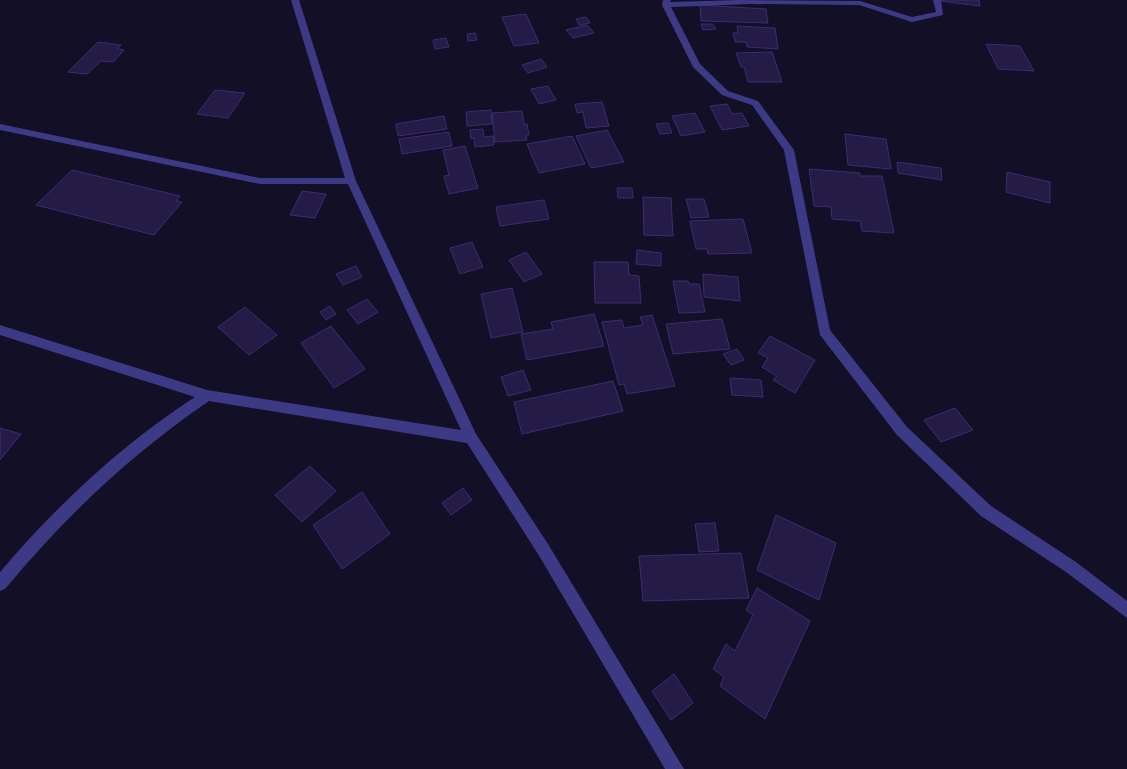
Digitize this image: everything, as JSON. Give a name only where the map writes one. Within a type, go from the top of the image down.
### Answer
[{"type":"street","points":[[295,0],[351,181],[471,438],[543,549],[676,769]]},
{"type":"street","points":[[937,0],[940,13],[912,20],[860,3],[667,2],[696,65],[725,93],[755,103],[789,150],[824,332],[902,432],[986,511],[1071,567],[1127,610]]},
{"type":"street","points":[[0,127],[260,180],[351,181]]},
{"type":"street","points":[[0,330],[207,395],[471,438]]},
{"type":"street","points":[[0,584],[31,547],[90,485],[151,434],[207,395]]},
{"type":"building","points":[[979,0],[980,6],[940,1]]},
{"type":"building","points":[[700,5],[766,9],[768,23],[701,21]]},
{"type":"building","points":[[526,14],[539,43],[514,46],[502,17]]},
{"type":"building","points":[[586,17],[590,23],[579,25],[576,19]]},
{"type":"building","points":[[701,24],[713,24],[716,29],[703,30]]},
{"type":"building","points":[[587,25],[594,33],[573,38],[566,30]]},
{"type":"building","points":[[737,26],[775,28],[778,49],[747,47],[746,42],[735,42],[733,33],[738,33]]},
{"type":"building","points":[[475,33],[477,40],[468,41],[467,34]]},
{"type":"building","points":[[446,38],[449,47],[435,49],[433,40]]},
{"type":"building","points":[[98,42],[121,45],[117,49],[124,50],[113,62],[101,61],[87,74],[68,72]]},
{"type":"building","points":[[986,44],[1020,46],[1034,71],[998,69]]},
{"type":"building","points":[[772,52],[782,82],[748,82],[744,67],[741,67],[736,53]]},
{"type":"building","points":[[541,59],[547,67],[528,73],[522,65]]},
{"type":"building","points":[[548,86],[556,100],[539,104],[531,89]]},
{"type":"building","points":[[215,90],[245,93],[228,118],[197,114]]},
{"type":"building","points":[[602,102],[609,126],[586,128],[583,112],[577,113],[575,104]]},
{"type":"building","points":[[727,104],[732,114],[742,113],[749,126],[722,130],[710,106]]},
{"type":"building","points":[[491,110],[492,124],[467,126],[466,112]]},
{"type":"building","points":[[522,111],[524,124],[527,124],[529,135],[526,135],[527,140],[495,142],[492,113]]},
{"type":"building","points":[[695,113],[705,132],[681,136],[672,116]]},
{"type":"building","points":[[444,116],[447,129],[398,136],[396,124]]},
{"type":"building","points":[[668,123],[672,133],[660,134],[656,124]]},
{"type":"building","points":[[483,129],[484,137],[493,136],[494,145],[475,147],[474,138],[471,139],[470,130]]},
{"type":"building","points":[[607,130],[624,162],[591,168],[576,136]]},
{"type":"building","points":[[449,132],[452,146],[402,154],[399,139]]},
{"type":"building","points":[[845,134],[886,139],[891,169],[848,165]]},
{"type":"building","points":[[572,136],[585,164],[539,173],[527,144]]},
{"type":"building","points":[[465,146],[478,188],[449,194],[444,176],[449,175],[443,150]]},
{"type":"building","points":[[897,162],[941,168],[942,180],[898,173]]},
{"type":"building","points":[[809,169],[860,173],[860,176],[882,176],[894,233],[862,231],[860,221],[832,219],[831,207],[814,206]]},
{"type":"building","points":[[72,170],[180,196],[176,201],[182,202],[154,235],[36,205]]},
{"type":"building","points":[[1007,172],[1050,182],[1050,203],[1006,192]]},
{"type":"building","points":[[617,188],[632,188],[633,198],[618,198]]},
{"type":"building","points":[[302,191],[326,194],[315,218],[290,215]]},
{"type":"building","points":[[643,197],[671,198],[673,236],[644,235]]},
{"type":"building","points":[[686,199],[704,199],[709,217],[691,218]]},
{"type":"building","points":[[544,200],[549,219],[500,226],[496,207]]},
{"type":"building","points":[[743,219],[752,253],[708,254],[707,249],[696,249],[690,221]]},
{"type":"building","points":[[472,242],[483,267],[460,274],[450,248]]},
{"type":"building","points":[[637,250],[661,253],[661,266],[636,264]]},
{"type":"building","points":[[526,252],[542,274],[524,282],[509,260]]},
{"type":"building","points":[[594,262],[628,262],[629,275],[639,276],[641,303],[595,303]]},
{"type":"building","points":[[356,266],[362,277],[343,285],[336,274]]},
{"type":"building","points":[[703,274],[738,277],[740,301],[704,297]]},
{"type":"building","points":[[673,281],[688,281],[689,284],[699,284],[705,312],[679,313]]},
{"type":"building","points":[[512,288],[523,332],[491,338],[481,294]]},
{"type":"building","points":[[367,299],[378,312],[358,324],[347,310]]},
{"type":"building","points":[[330,306],[336,314],[326,320],[320,312]]},
{"type":"building","points":[[245,307],[277,335],[249,355],[218,327]]},
{"type":"building","points":[[594,314],[604,346],[527,360],[521,334],[553,329],[551,322]]},
{"type":"building","points":[[652,315],[675,386],[627,394],[624,384],[619,385],[602,322],[622,320],[624,328],[643,325],[640,317]]},
{"type":"building","points":[[722,319],[730,349],[673,354],[666,324]]},
{"type":"building","points":[[331,326],[365,369],[334,388],[301,343]]},
{"type":"building","points":[[770,336],[815,360],[795,393],[773,380],[777,376],[762,367],[768,358],[758,353]]},
{"type":"building","points":[[737,349],[744,360],[731,365],[723,354]]},
{"type":"building","points":[[523,370],[531,390],[508,396],[501,377]]},
{"type":"building","points":[[730,378],[761,380],[763,397],[732,395]]},
{"type":"building","points":[[613,381],[623,411],[522,434],[514,402]]},
{"type":"building","points":[[955,408],[973,430],[941,442],[924,420]]},
{"type":"building","points":[[0,428],[21,434],[0,460]]},
{"type":"building","points":[[310,466],[336,491],[302,522],[275,495]]},
{"type":"building","points":[[463,488],[472,500],[451,515],[442,503]]},
{"type":"building","points":[[362,492],[390,534],[342,569],[313,525]]},
{"type":"building","points":[[776,515],[836,543],[819,600],[757,570]]},
{"type":"building","points":[[715,523],[719,551],[699,552],[695,524]]},
{"type":"building","points":[[741,553],[749,598],[643,601],[639,556]]},
{"type":"building","points":[[757,588],[810,621],[765,719],[720,686],[724,677],[713,669],[726,644],[735,651],[753,615],[746,610]]},
{"type":"building","points":[[674,674],[693,703],[671,720],[652,691]]}]
